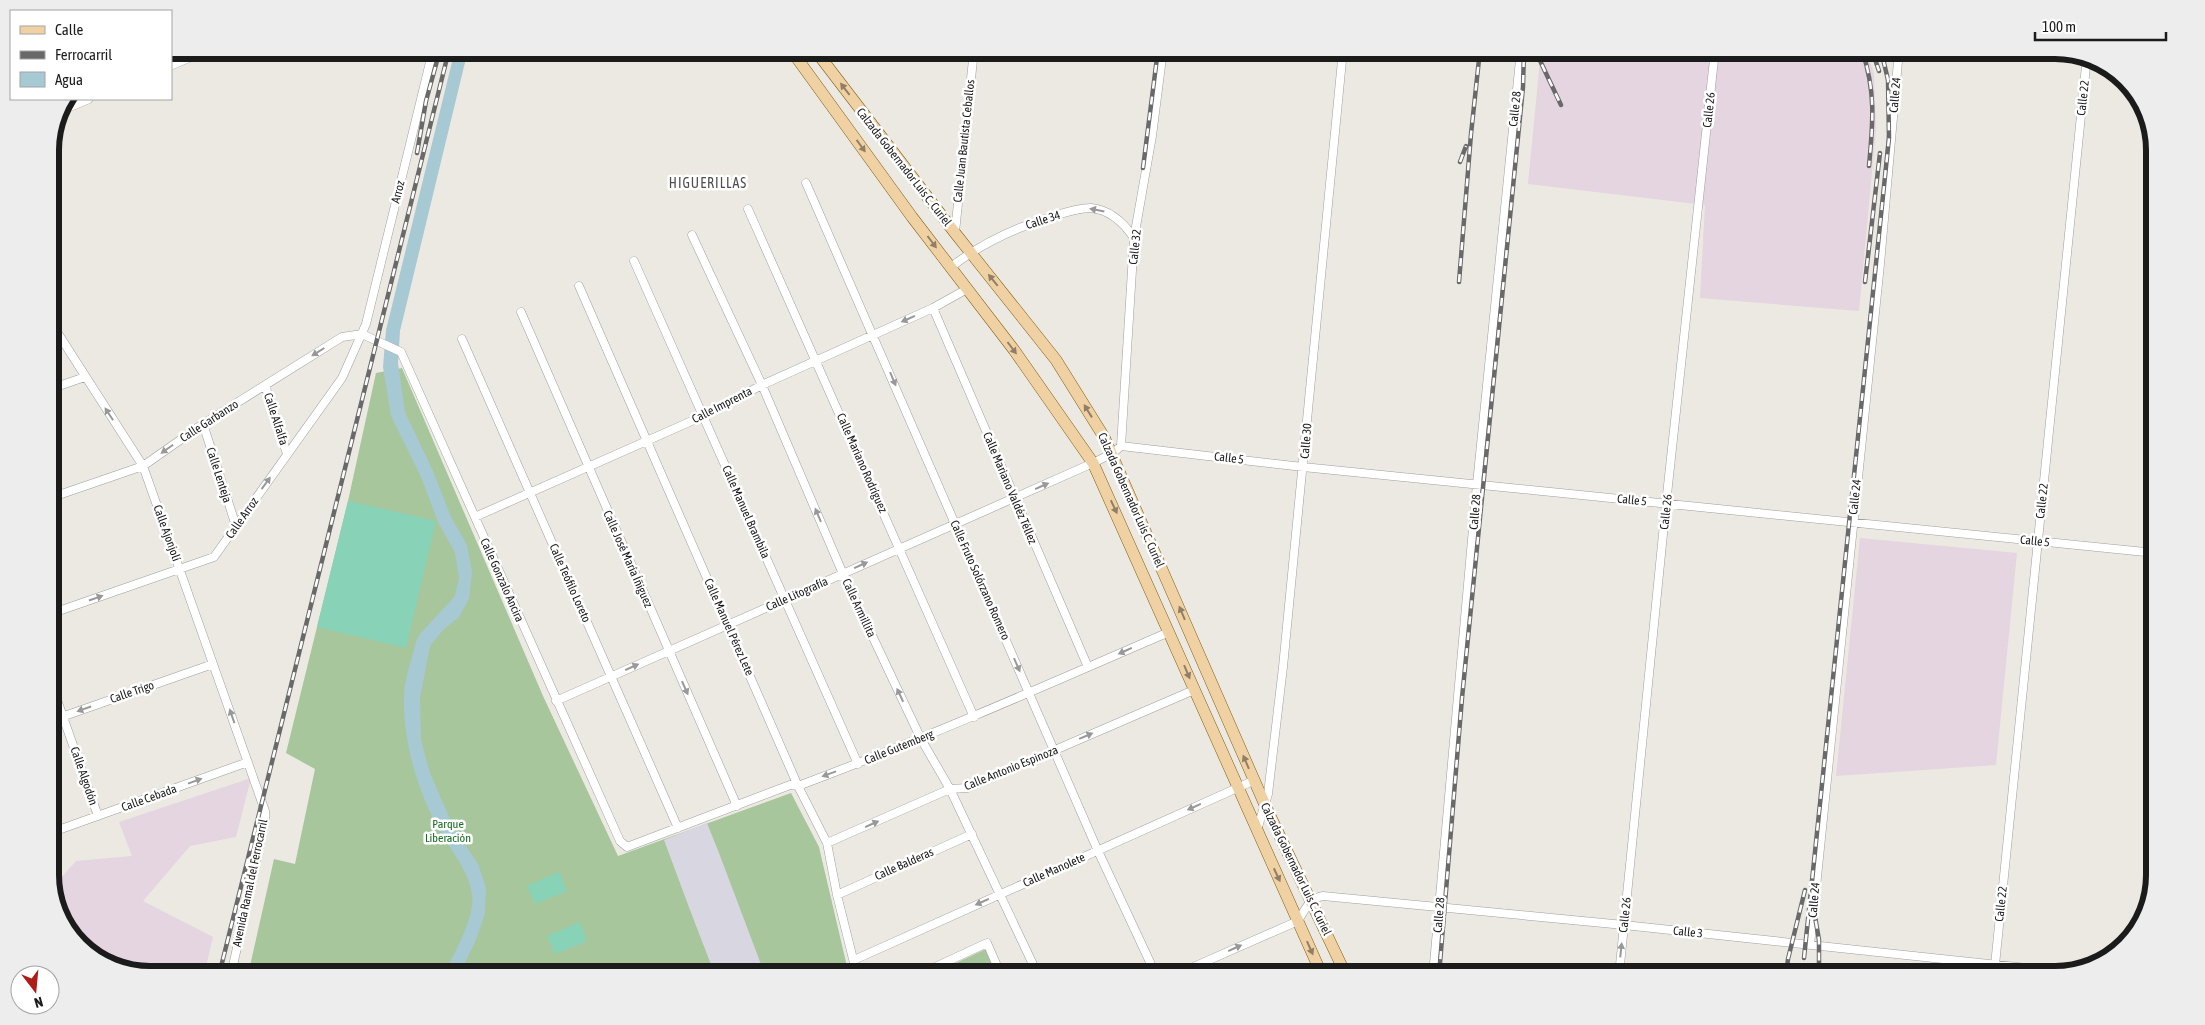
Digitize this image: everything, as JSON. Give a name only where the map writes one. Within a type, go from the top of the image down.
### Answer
[{"type":"main road","name":"Calzada Gobernador Luis C. Curiel","points":[[797,59],[912,217],[1014,350],[1093,463],[1318,966]]},
{"type":"main road","name":"Calzada Gobernador Luis C. Curiel","points":[[822,59],[970,253],[1056,360],[1117,450],[1254,780],[1342,966]]},
{"type":"street","points":[[172,65],[185,59]]},
{"type":"street","name":"Arroz","points":[[362,334],[431,59]]},
{"type":"street","name":"Calle Juan Bautista Ceballos","points":[[955,233],[973,59]]},
{"type":"street","name":"Calle 32","points":[[1117,450],[1134,238],[1152,136],[1161,59]]},
{"type":"street","name":"Calle 30","points":[[1257,830],[1265,805],[1283,667],[1342,59]]},
{"type":"street","name":"Calle 28","points":[[1434,966],[1477,484],[1521,59]]},
{"type":"street","name":"Calle 26","points":[[1620,966],[1666,504],[1714,59]]},
{"type":"street","name":"Calle 24","points":[[1810,945],[1899,59]]},
{"type":"street","name":"Calle 22","points":[[1995,965],[2086,65]]},
{"type":"street","points":[[69,107],[86,100]]},
{"type":"street","name":"Calle Fruto Solórzano Romero","points":[[806,183],[1098,851],[1152,966]]},
{"type":"street","name":"Calle 34","points":[[951,267],[970,253],[1010,231],[1076,210],[1092,208],[1113,215],[1125,224],[1134,238]]},
{"type":"street","name":"Calle Mariano Rodríguez","points":[[748,209],[817,360],[974,717]]},
{"type":"street","name":"Calle Armillita","points":[[692,235],[762,385],[843,574],[921,739],[950,789],[972,834],[1034,966]]},
{"type":"street","name":"Calle Manuel Brambila","points":[[634,261],[858,764]]},
{"type":"street","name":"Calle Manuel Pérez Lete","points":[[579,286],[798,786],[827,843],[837,895],[855,966]]},
{"type":"street","name":"Calle Imprenta","points":[[475,518],[703,416],[762,385],[933,308],[967,289]]},
{"type":"street","name":"Calle Mariano Valdéz Téllez","points":[[933,308],[1088,667]]},
{"type":"street","name":"Calle José María Íñiguez","points":[[521,312],[737,806]]},
{"type":"street","name":"Calle Gonzalo Ancira","points":[[362,334],[401,352],[556,701],[624,846]]},
{"type":"street","name":"Calle Garbanzo","points":[[59,495],[143,466],[203,424],[342,337],[362,334]]},
{"type":"street","name":"Calle Arroz","points":[[59,611],[214,557],[342,378],[362,334]]},
{"type":"street","name":"Calle Ajonjolí","points":[[59,335],[143,466],[248,762]]},
{"type":"street","name":"Calle Teófilo Loreto","points":[[462,339],[678,828]]},
{"type":"street","points":[[59,386],[85,377]]},
{"type":"street","name":"Calle Alfalfa","points":[[265,385],[287,454]]},
{"type":"street","name":"Calle Lenteja","points":[[203,424],[236,526]]},
{"type":"street","name":"Calle 5","points":[[1117,450],[1477,484],[2146,552]]},
{"type":"street","name":"Calle Litografía","points":[[556,701],[1093,463],[1117,450]]},
{"type":"street","name":"Calle Gutemberg","points":[[624,846],[631,846],[790,786],[798,786],[858,764],[974,717],[1169,632]]},
{"type":"street","name":"Calle Trigo","points":[[59,718],[213,664]]},
{"type":"street","name":"Calle Antonio Espinoza","points":[[827,843],[950,789],[967,788],[1194,690]]},
{"type":"street","name":"Calle Algodón","points":[[59,705],[98,816]]},
{"type":"street","name":"Calle Cebada","points":[[59,830],[248,762]]},
{"type":"street","name":"Avenida Ramal del Ferrocarril","points":[[232,966],[265,820],[265,810],[248,762]]},
{"type":"street","name":"Calle Manolete","points":[[854,960],[1254,780]]},
{"type":"street","name":"Calle Balderas","points":[[837,895],[972,834]]},
{"type":"street","name":"Calle 3","points":[[1312,901],[1323,896],[1624,925],[2005,966]]},
{"type":"street","points":[[1196,966],[1298,921],[1307,905],[1312,901]]},
{"type":"street","points":[[937,966],[987,943],[997,966]]},
{"type":"shaded area","points":[[1540,59],[1869,59],[1874,74],[1876,129],[1859,311],[1700,298],[1705,205],[1528,184]]},
{"type":"shaded area","points":[[1860,538],[2017,553],[1996,765],[1836,776]]},
{"type":"shaded area","points":[[251,778],[236,837],[190,846],[143,901],[213,937],[206,966],[132,965],[104,954],[85,940],[74,926],[68,916],[60,893],[59,880],[76,861],[132,856],[119,822]]},
{"type":"shaded area","points":[[707,823],[762,966],[712,966],[664,840]]},
{"type":"green space","name":"Parque Liberación","points":[[402,368],[543,696],[618,856],[791,793],[819,847],[847,966],[250,966],[274,859],[295,864],[315,769],[286,753],[348,501],[376,373]]},
{"type":"green space","points":[[348,501],[436,521],[406,648],[317,627]]},
{"type":"green space","points":[[559,872],[567,891],[535,904],[527,886]]},
{"type":"green space","points":[[580,922],[587,941],[555,954],[547,936]]},
{"type":"green space","points":[[986,949],[994,966],[949,966]]},
{"type":"water","points":[[453,59],[466,59],[400,331],[398,363],[405,412],[433,471],[451,517],[467,545],[472,572],[469,599],[459,617],[443,630],[430,646],[420,698],[421,740],[430,773],[454,828],[478,864],[486,887],[485,913],[476,940],[463,966],[448,966],[471,913],[472,895],[470,885],[467,876],[441,833],[425,801],[413,766],[404,711],[407,675],[416,642],[419,635],[455,596],[459,578],[455,553],[438,522],[421,477],[391,416],[383,367],[386,330]]},
{"type":"railway","points":[[417,153],[426,101],[438,59]]},
{"type":"railway","points":[[221,966],[447,59]]},
{"type":"railway","points":[[1143,168],[1157,59]]},
{"type":"railway","points":[[1459,282],[1479,59]]},
{"type":"railway","points":[[1440,966],[1462,698],[1523,87],[1524,59]]},
{"type":"railway","points":[[1539,59],[1561,105]]},
{"type":"railway","points":[[1864,59],[1870,80],[1872,107],[1869,166]]},
{"type":"railway","points":[[1875,59],[1879,71]]},
{"type":"railway","points":[[1804,958],[1889,138],[1888,80],[1883,59]]},
{"type":"railway","points":[[1460,162],[1466,146]]},
{"type":"railway","points":[[1865,282],[1880,153]]},
{"type":"railway","points":[[1787,966],[1805,890]]},
{"type":"railway","points":[[1813,905],[1819,940],[1819,966]]},
{"type":"district","name":"HIGUERILLAS","points":[[708,183]]}]
